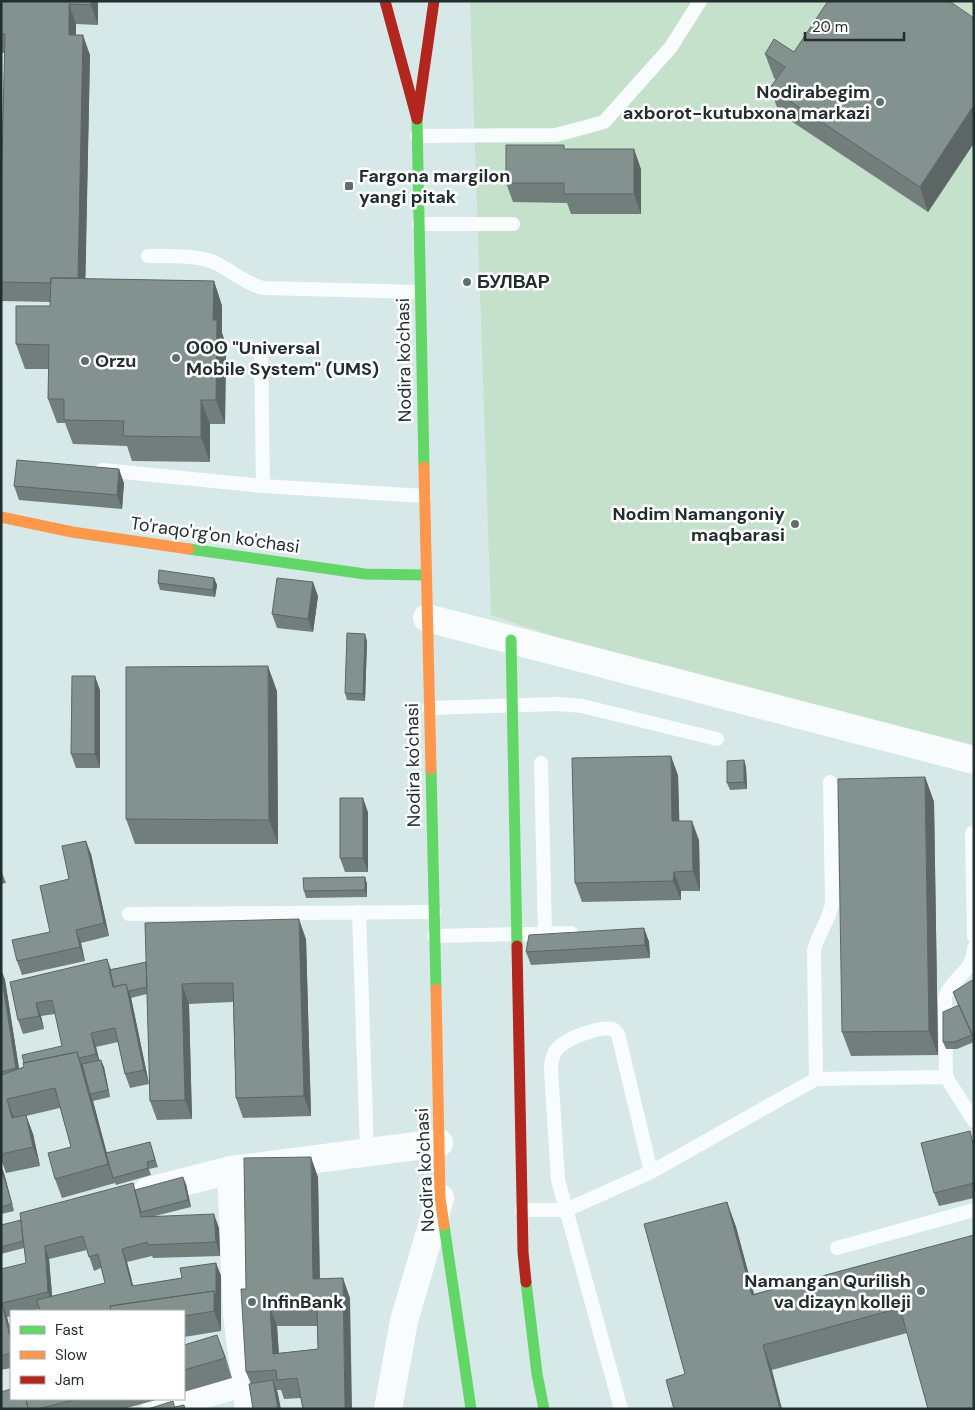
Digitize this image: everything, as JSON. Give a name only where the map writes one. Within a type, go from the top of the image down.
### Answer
[{"type":"main road","name":"Nodira ko'chasi","points":[[385,1],[417,119]]},
{"type":"main road","name":"Nodira ko'chasi","points":[[434,1],[417,119],[417,136],[425,575],[440,1198],[471,1409]]},
{"type":"main road","name":"To'raqo'rg'on ko'chasi","points":[[1,517],[72,532],[365,574],[425,575]]},
{"type":"main road","points":[[511,640],[523,1252],[544,1409]]},
{"type":"street","points":[[427,618],[974,760]]},
{"type":"street","points":[[125,1197],[231,1170],[439,1143]]},
{"type":"street","points":[[155,1409],[247,1396],[237,1314],[231,1170]]},
{"type":"street","points":[[388,1409],[404,1321],[440,1198]]},
{"type":"lane","points":[[417,136],[556,135],[604,122],[671,47],[700,1]]},
{"type":"lane","points":[[419,224],[514,224]]},
{"type":"lane","points":[[148,256],[183,257],[212,262],[252,286],[263,288],[420,292]]},
{"type":"lane","points":[[261,349],[263,486]]},
{"type":"lane","points":[[89,469],[263,486],[424,496]]},
{"type":"lane","points":[[429,708],[582,706],[718,739]]},
{"type":"lane","points":[[541,763],[545,934]]},
{"type":"lane","points":[[816,1079],[814,952],[816,939],[830,918],[832,904],[830,782]]},
{"type":"lane","points":[[972,833],[974,936]]},
{"type":"lane","points":[[515,843],[543,842]]},
{"type":"lane","points":[[359,912],[368,1152]]},
{"type":"lane","points":[[129,914],[434,912]]},
{"type":"lane","points":[[434,936],[585,933]]},
{"type":"lane","points":[[974,948],[973,959],[969,967],[947,991],[945,997],[946,1077],[974,1121]]},
{"type":"lane","points":[[620,1409],[558,1180],[551,1059],[558,1048],[597,1028],[613,1029],[621,1041],[651,1172]]},
{"type":"lane","points":[[522,1210],[566,1210],[651,1172],[816,1079],[946,1077]]},
{"type":"lane","points":[[837,1248],[974,1210]]},
{"type":"green space","points":[[470,1],[974,1],[974,749],[579,645],[491,615]]},
{"type":"building","points":[[1,1],[91,1],[91,5],[69,4],[69,35],[83,35],[78,278],[51,278],[51,283],[1,282],[5,34],[1,34]]},
{"type":"building","name":"Nodirabegim axborot-kutubxona markazi","points":[[828,1],[949,1],[974,18],[974,105],[920,187],[770,88],[785,67],[765,54],[774,39],[794,52]]},
{"type":"building","points":[[506,145],[564,145],[564,149],[634,149],[634,194],[564,194],[564,183],[506,183]]},
{"type":"building","points":[[51,278],[214,281],[213,320],[217,320],[216,400],[201,400],[201,437],[123,436],[124,421],[64,420],[64,399],[48,399],[49,345],[16,344],[16,306],[50,306]]},
{"type":"building","points":[[17,460],[119,469],[117,495],[14,486]]},
{"type":"building","points":[[159,570],[214,578],[213,590],[158,583]]},
{"type":"building","points":[[277,578],[313,582],[308,619],[272,614]]},
{"type":"building","points":[[347,633],[365,634],[363,694],[345,693]]},
{"type":"building","points":[[268,666],[269,820],[126,819],[126,667]]},
{"type":"building","points":[[72,676],[95,676],[95,754],[71,754]]},
{"type":"building","points":[[671,756],[672,821],[692,821],[693,871],[674,872],[673,881],[575,883],[572,758]]},
{"type":"building","points":[[744,760],[744,782],[727,783],[727,761]]},
{"type":"building","points":[[925,777],[929,1031],[842,1032],[838,779]]},
{"type":"building","points":[[340,798],[363,798],[363,858],[340,858]]},
{"type":"building","points":[[86,841],[104,923],[76,930],[80,947],[17,961],[12,940],[50,932],[40,886],[69,879],[62,846]]},
{"type":"building","points":[[365,877],[365,890],[304,891],[303,878]]},
{"type":"building","points":[[299,919],[304,1096],[236,1098],[233,983],[201,983],[182,984],[185,1100],[150,1101],[145,923]]},
{"type":"building","points":[[644,928],[645,945],[526,952],[529,935]]},
{"type":"building","points":[[107,959],[113,987],[126,984],[144,1070],[125,1074],[115,1028],[91,1033],[96,1054],[79,1058],[77,1052],[24,1063],[22,1055],[62,1046],[52,1000],[36,1003],[39,1016],[18,1020],[10,982]]},
{"type":"building","points":[[146,962],[147,987],[128,991],[126,984],[114,987],[110,970]]},
{"type":"building","points":[[1,973],[16,1068],[1,1072]]},
{"type":"building","points":[[974,979],[974,1038],[953,992]]},
{"type":"building","points":[[959,1005],[972,1035],[954,1042],[943,1042],[943,1012]]},
{"type":"building","points":[[77,1052],[108,1164],[55,1179],[48,1153],[71,1147],[55,1088],[7,1099],[12,1118],[26,1115],[33,1147],[1,1154],[1,1075],[24,1067],[23,1063]]},
{"type":"building","points":[[101,1060],[108,1090],[90,1094],[82,1064]]},
{"type":"building","points":[[970,1131],[974,1148],[974,1183],[934,1193],[921,1143]]},
{"type":"building","points":[[150,1142],[155,1160],[147,1162],[148,1168],[113,1178],[106,1153]]},
{"type":"building","points":[[311,1157],[313,1279],[343,1278],[345,1409],[303,1409],[297,1378],[277,1380],[276,1370],[246,1372],[241,1289],[246,1289],[244,1158]],"holes":[[[270,1307],[317,1307],[318,1349],[273,1354]]]},
{"type":"building","points":[[1,1167],[12,1204],[1,1207]]},
{"type":"building","points":[[183,1177],[188,1200],[141,1212],[135,1190]]},
{"type":"building","points":[[133,1183],[141,1217],[214,1214],[216,1242],[148,1245],[147,1242],[122,1249],[132,1286],[182,1278],[180,1268],[216,1263],[216,1297],[214,1291],[110,1306],[111,1310],[40,1310],[37,1300],[105,1283],[98,1254],[89,1257],[83,1236],[45,1246],[48,1292],[2,1303],[10,1337],[10,1353],[1,1356],[1,1269],[26,1263],[20,1213]]},
{"type":"building","name":"Namangan Qurilish va dizayn kolleji","points":[[727,1202],[752,1295],[974,1235],[974,1409],[928,1409],[900,1308],[763,1345],[780,1409],[674,1409],[666,1380],[685,1374],[644,1224]]},
{"type":"building","points":[[21,1220],[23,1241],[1,1247],[1,1225]]},
{"type":"building","points":[[214,1291],[214,1311],[185,1316],[185,1310],[111,1310],[110,1306]]},
{"type":"building","points":[[217,1335],[225,1358],[185,1370],[185,1345]]},
{"type":"building","points":[[273,1380],[278,1409],[253,1409],[249,1384]]},
{"type":"building","points":[[10,1389],[10,1400],[26,1400],[28,1409],[1,1409],[1,1392]]},
{"type":"building","points":[[26,1400],[74,1400],[37,1409],[28,1409]]},
{"type":"building","points":[[173,1401],[175,1409],[148,1409]]},
{"type":"building","points":[[184,1405],[185,1409],[176,1409],[175,1407]]},
{"type":"traffic: fast","points":[[417,119],[424,467]]},
{"type":"traffic: fast","points":[[189,549],[365,574],[425,575]]},
{"type":"traffic: fast","points":[[511,640],[517,946]]},
{"type":"traffic: fast","points":[[431,769],[436,989]]},
{"type":"traffic: fast","points":[[444,1225],[471,1409]]},
{"type":"traffic: fast","points":[[526,1282],[537,1374],[544,1409]]},
{"type":"traffic: slow","points":[[424,467],[431,769]]},
{"type":"traffic: slow","points":[[1,517],[72,532],[189,549]]},
{"type":"traffic: slow","points":[[436,989],[440,1198],[444,1225]]},
{"type":"traffic: jam","points":[[385,1],[417,119],[434,1]]},
{"type":"traffic: jam","points":[[517,946],[523,1252],[526,1282]]},
{"type":"place","name":"Nodirabegim axborot-kutubxona markazi","points":[[880,102]]},
{"type":"place","name":"Fargona margilon yangi pitak","points":[[349,186]]},
{"type":"place","name":"БУЛВАР","points":[[467,282]]},
{"type":"place","name":"ООО \"Universal Mobile System\" (UMS)","points":[[176,358]]},
{"type":"place","name":"Orzu","points":[[85,361]]},
{"type":"place","name":"Nodim Namangoniy maqbarasi","points":[[795,524]]},
{"type":"place","name":"Namangan Qurilish va dizayn kolleji","points":[[921,1291]]},
{"type":"place","name":"InfinBank","points":[[252,1302]]}]
